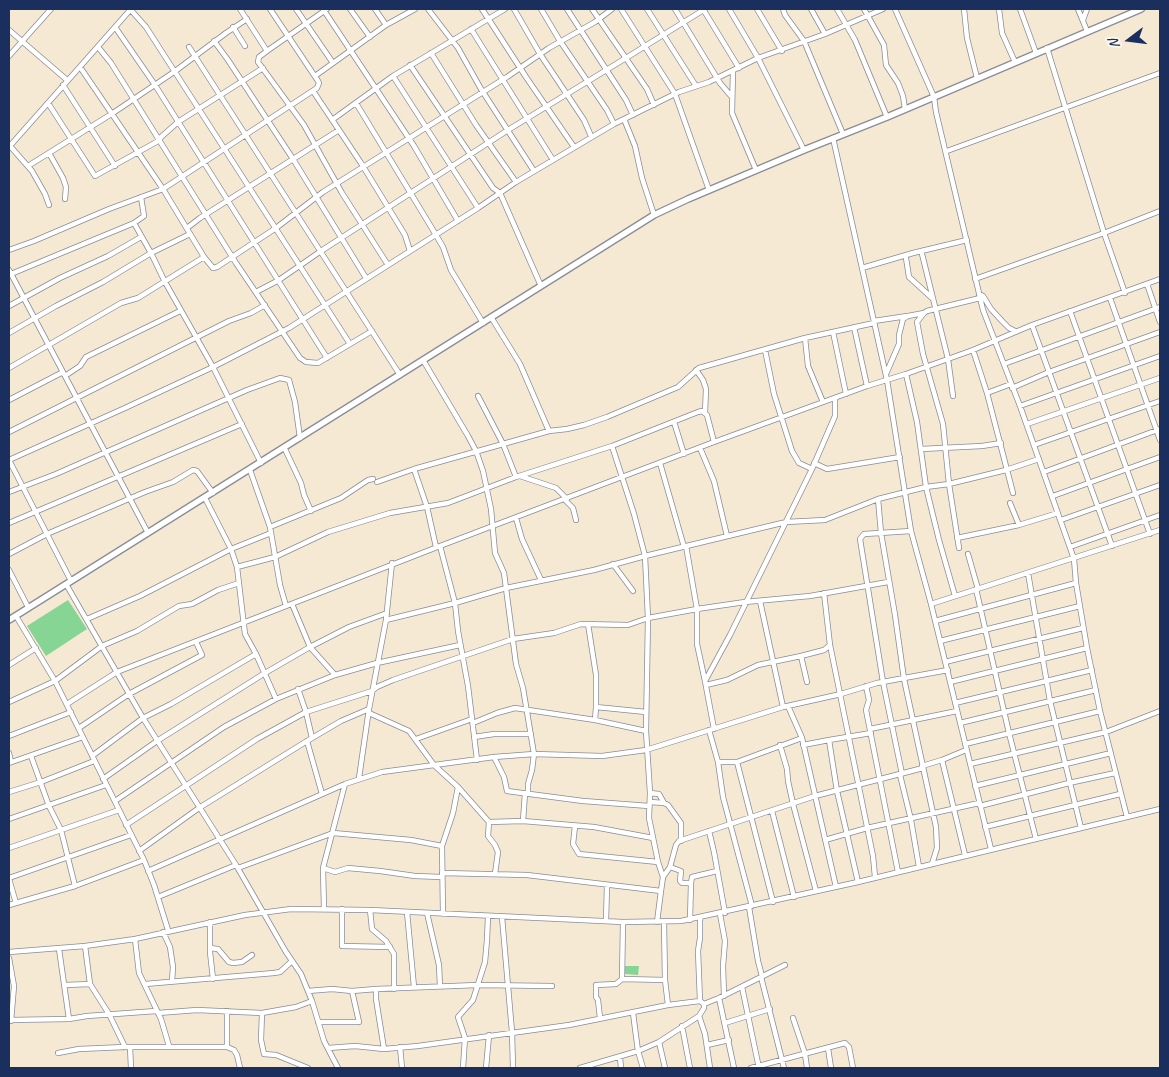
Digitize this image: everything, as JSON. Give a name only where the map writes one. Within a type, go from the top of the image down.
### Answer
[{"type":"main road","points":[[9,620],[654,215],[756,170],[1087,32],[1130,11],[1141,9]]},
{"type":"street","points":[[9,56],[51,9]]},
{"type":"street","points":[[9,250],[163,189],[224,148],[314,92],[319,83],[270,9]]},
{"type":"street","points":[[296,9],[333,63]]},
{"type":"street","points":[[388,265],[315,144],[258,59],[325,9],[409,139],[458,221]]},
{"type":"street","points":[[350,9],[370,37]]},
{"type":"street","points":[[375,9],[386,25]]},
{"type":"street","points":[[403,9],[406,14]]},
{"type":"street","points":[[315,76],[386,25],[416,9]]},
{"type":"street","points":[[428,9],[452,40],[534,171]]},
{"type":"street","points":[[482,9],[574,147]]},
{"type":"street","points":[[332,120],[410,65],[505,9]]},
{"type":"street","points":[[514,9],[540,54],[584,120],[591,136]]},
{"type":"street","points":[[541,9],[560,42],[607,110],[614,124]]},
{"type":"street","points":[[567,9],[626,100],[633,115]]},
{"type":"street","points":[[592,9],[626,58],[654,105]]},
{"type":"street","points":[[80,67],[163,189],[204,257],[214,268],[276,228],[295,212],[338,183],[612,9]]},
{"type":"street","points":[[621,9],[675,94],[709,190]]},
{"type":"street","points":[[647,9],[696,86]]},
{"type":"street","points":[[674,9],[723,88],[731,96]]},
{"type":"street","points":[[256,292],[279,280],[488,142],[703,9],[739,68]]},
{"type":"street","points":[[729,9],[758,58],[804,150]]},
{"type":"street","points":[[757,9],[782,51]]},
{"type":"street","points":[[783,9],[785,15],[804,42],[843,134]]},
{"type":"street","points":[[811,9],[825,34]]},
{"type":"street","points":[[837,9],[855,40],[887,117]]},
{"type":"street","points":[[864,9],[884,45],[886,65],[904,96],[905,109]]},
{"type":"street","points":[[338,1068],[328,1048],[301,974],[237,866],[129,694],[87,619],[47,534],[9,460],[213,366],[282,331],[458,221],[516,182],[614,124],[675,94],[717,78],[758,58],[782,51],[883,9]]},
{"type":"street","points":[[895,9],[934,97],[980,296],[1074,559],[1087,648],[1100,711],[1127,817]]},
{"type":"street","points":[[964,9],[967,38],[976,78]]},
{"type":"street","points":[[999,9],[1002,33],[1015,62]]},
{"type":"street","points":[[1020,9],[1036,53]]},
{"type":"street","points":[[1078,9],[1087,32]]},
{"type":"street","points":[[1083,20],[1087,9]]},
{"type":"street","points":[[49,204],[28,166],[10,147],[128,10],[146,27],[350,344]]},
{"type":"street","points":[[243,10],[267,51]]},
{"type":"street","points":[[28,166],[70,138],[113,114],[174,72],[233,27],[247,19]]},
{"type":"street","points":[[114,27],[155,85],[327,358]]},
{"type":"street","points":[[233,27],[246,46]]},
{"type":"street","points":[[471,29],[552,160]]},
{"type":"street","points":[[9,30],[67,80]]},
{"type":"street","points":[[214,41],[293,159],[366,278]]},
{"type":"street","points":[[98,47],[111,63],[232,256],[302,360],[314,363],[327,358],[372,331]]},
{"type":"street","points":[[189,48],[400,375]]},
{"type":"street","points":[[1047,48],[1104,234],[1125,293]]},
{"type":"street","points":[[431,53],[462,104],[516,182]]},
{"type":"street","points":[[410,65],[493,188],[500,193],[541,286]]},
{"type":"street","points":[[48,103],[95,176],[160,140],[178,122],[264,68]]},
{"type":"street","points":[[733,70],[732,113],[756,170]]},
{"type":"street","points":[[946,151],[1160,73]]},
{"type":"street","points":[[393,76],[478,208]]},
{"type":"street","points":[[63,85],[115,166]]},
{"type":"street","points":[[314,92],[405,235],[410,251]]},
{"type":"street","points":[[356,103],[443,247],[451,270],[483,323]]},
{"type":"street","points":[[624,119],[635,146],[642,178],[654,215]]},
{"type":"street","points":[[187,228],[339,130]]},
{"type":"street","points":[[833,138],[886,374],[911,531],[948,670],[991,849]]},
{"type":"street","points":[[49,153],[66,187],[65,199]]},
{"type":"street","points":[[141,197],[144,216],[134,224],[10,272],[148,533]]},
{"type":"street","points":[[975,279],[1104,234],[1160,211]]},
{"type":"street","points":[[134,224],[180,310],[213,366],[261,463]]},
{"type":"street","points":[[9,333],[103,282],[151,253],[190,234]]},
{"type":"street","points":[[9,306],[141,237]]},
{"type":"street","points":[[862,268],[967,240]]},
{"type":"street","points":[[922,254],[948,359],[953,396]]},
{"type":"street","points":[[9,368],[121,304],[138,298],[204,257]]},
{"type":"street","points":[[906,258],[909,277],[933,298]]},
{"type":"street","points":[[67,704],[117,672],[392,563],[714,442],[867,386],[973,350],[1016,331],[1160,279]]},
{"type":"street","points":[[1147,284],[1158,308],[1160,322]]},
{"type":"street","points":[[270,528],[341,498],[368,480],[375,481],[549,431],[584,426],[678,387],[699,368],[805,338],[924,313],[935,308],[980,296],[983,296],[991,309],[1006,326],[1016,331]]},
{"type":"street","points":[[1110,298],[1160,440]]},
{"type":"street","points":[[9,432],[265,305]]},
{"type":"street","points":[[1004,364],[1158,308]]},
{"type":"street","points":[[9,400],[80,366],[86,357],[180,310]]},
{"type":"street","points":[[1070,311],[1150,534]]},
{"type":"street","points":[[924,313],[917,322],[917,327],[926,366],[940,411],[959,548]]},
{"type":"street","points":[[886,374],[899,344],[902,322],[908,316]]},
{"type":"street","points":[[491,317],[520,364],[549,431]]},
{"type":"street","points":[[1032,325],[1112,546]]},
{"type":"street","points":[[1006,326],[1006,335]]},
{"type":"street","points":[[854,327],[867,386]]},
{"type":"street","points":[[833,332],[846,394]]},
{"type":"street","points":[[987,393],[1012,386],[1160,332]]},
{"type":"street","points":[[805,338],[808,366],[823,402]]},
{"type":"street","points":[[764,350],[781,418],[792,451],[799,463],[812,469]]},
{"type":"street","points":[[973,350],[1001,443],[1013,493]]},
{"type":"street","points":[[1020,406],[1160,356]]},
{"type":"street","points":[[423,360],[476,451],[486,488],[493,525],[495,553],[504,573],[513,639],[534,754],[523,821]]},
{"type":"street","points":[[696,370],[703,380],[706,389],[705,413],[714,442]]},
{"type":"street","points":[[906,374],[921,449],[926,487],[955,596]]},
{"type":"street","points":[[9,492],[107,453],[247,390],[280,378],[290,380],[300,438]]},
{"type":"street","points":[[1026,424],[1160,378]]},
{"type":"street","points":[[478,396],[518,476],[556,488],[572,508],[576,520]]},
{"type":"street","points":[[705,683],[812,469],[835,416],[835,398]]},
{"type":"street","points":[[1034,445],[1160,401]]},
{"type":"street","points":[[236,567],[274,557],[328,532],[390,513],[448,503],[518,476],[612,446],[698,412],[705,413]]},
{"type":"street","points":[[674,422],[684,454]]},
{"type":"street","points":[[9,523],[242,424]]},
{"type":"street","points":[[1044,472],[1158,430]]},
{"type":"street","points":[[921,449],[982,446],[1001,443]]},
{"type":"street","points":[[612,446],[634,514],[645,556],[648,618],[646,750],[650,792],[649,818],[663,877]]},
{"type":"street","points":[[284,447],[303,486],[310,511]]},
{"type":"street","points":[[700,448],[714,481],[727,536]]},
{"type":"street","points":[[814,463],[827,469],[900,457]]},
{"type":"street","points":[[1053,496],[1160,457]]},
{"type":"street","points":[[386,620],[506,588],[786,522],[830,518],[878,498],[926,487],[949,484],[1006,470],[1039,459]]},
{"type":"street","points":[[660,463],[685,546],[698,609],[697,644],[724,797],[751,907],[761,977],[784,1068]]},
{"type":"street","points":[[414,469],[455,603],[477,760]]},
{"type":"street","points":[[9,554],[47,534],[130,498],[173,482],[194,470],[200,474],[213,493]]},
{"type":"street","points":[[250,470],[270,528],[280,586],[310,647],[335,675]]},
{"type":"street","points":[[1061,520],[1160,485]]},
{"type":"street","points":[[205,498],[230,549],[236,567],[245,634],[276,699]]},
{"type":"street","points":[[878,498],[880,533],[895,615],[904,679],[936,827],[937,848],[932,864]]},
{"type":"street","points":[[1010,504],[1019,525]]},
{"type":"street","points":[[957,538],[1019,525],[1058,513]]},
{"type":"street","points":[[1070,547],[1160,515]]},
{"type":"street","points":[[516,518],[522,539],[541,580]]},
{"type":"street","points":[[931,604],[1160,530]]},
{"type":"street","points":[[911,531],[864,534],[860,539],[866,586],[883,682],[919,867]]},
{"type":"street","points":[[87,619],[140,596],[230,549],[270,533]]},
{"type":"street","points":[[968,554],[1009,733],[1036,838]]},
{"type":"street","points":[[360,778],[372,691],[386,620],[392,563]]},
{"type":"street","points":[[613,564],[632,592]]},
{"type":"street","points":[[9,570],[11,579],[28,607]]},
{"type":"street","points":[[1028,573],[1050,701],[1081,828]]},
{"type":"street","points":[[126,824],[257,738],[306,712],[372,691],[393,680],[513,639],[554,633],[581,624],[628,625],[648,618],[698,609],[824,593],[888,582]]},
{"type":"street","points":[[935,621],[1076,583]]},
{"type":"street","points":[[9,702],[55,681],[102,646],[137,631],[179,606],[192,604],[218,590],[239,584]]},
{"type":"street","points":[[824,593],[830,646],[873,856],[875,878]]},
{"type":"street","points":[[760,602],[785,706],[802,738],[836,887]]},
{"type":"street","points":[[940,641],[1080,606]]},
{"type":"street","points":[[103,778],[264,673],[310,647],[349,628],[387,613]]},
{"type":"street","points":[[16,616],[55,681],[144,860],[158,897],[170,947],[173,967],[172,981]]},
{"type":"street","points":[[588,624],[596,675],[595,720]]},
{"type":"street","points":[[945,662],[1083,628]]},
{"type":"street","points":[[196,642],[202,654]]},
{"type":"street","points":[[115,801],[224,727],[298,689],[335,675],[460,645]]},
{"type":"street","points":[[705,683],[727,680],[751,668],[824,650],[830,646]]},
{"type":"street","points":[[9,664],[36,648]]},
{"type":"street","points":[[950,682],[1087,648]]},
{"type":"street","points":[[79,728],[129,694],[208,652]]},
{"type":"street","points":[[9,792],[41,782],[93,759],[143,718],[171,704],[256,654]]},
{"type":"street","points":[[800,656],[807,682]]},
{"type":"street","points":[[148,871],[219,838],[345,784],[382,772],[494,757],[534,754],[602,756],[646,750],[785,706],[841,694],[883,682],[948,670]]},
{"type":"street","points":[[955,703],[1092,670]]},
{"type":"street","points":[[866,686],[869,700],[866,709],[898,872]]},
{"type":"street","points":[[298,689],[306,712],[309,739],[322,794]]},
{"type":"street","points":[[960,723],[1096,690]]},
{"type":"street","points":[[596,707],[646,712]]},
{"type":"street","points":[[416,739],[508,709],[526,709],[595,720],[646,731]]},
{"type":"street","points":[[803,746],[957,710]]},
{"type":"street","points":[[139,851],[200,808],[309,739],[341,721],[369,711],[409,731],[434,765],[458,787],[489,822],[488,836],[498,852],[494,874]]},
{"type":"street","points":[[965,744],[1100,711]]},
{"type":"street","points":[[970,764],[1106,732],[1160,711]]},
{"type":"street","points":[[9,736],[71,712]]},
{"type":"street","points":[[474,737],[494,734],[531,734]]},
{"type":"street","points":[[9,753],[10,763],[83,737]]},
{"type":"street","points":[[718,762],[737,762],[802,738]]},
{"type":"street","points":[[829,740],[837,791],[858,882]]},
{"type":"street","points":[[780,745],[787,769],[793,804],[816,891]]},
{"type":"street","points":[[656,922],[663,877],[670,867],[676,845],[681,840],[815,796],[901,774],[966,750]]},
{"type":"street","points":[[975,786],[1111,753]]},
{"type":"street","points":[[31,756],[61,830],[74,886]]},
{"type":"street","points":[[494,757],[504,777],[506,790],[583,801],[664,803]]},
{"type":"street","points":[[942,760],[965,855]]},
{"type":"street","points":[[737,762],[773,902]]},
{"type":"street","points":[[825,840],[867,828],[911,820],[1116,773]]},
{"type":"street","points":[[9,819],[50,806],[106,784]]},
{"type":"street","points":[[324,909],[323,868],[345,784]]},
{"type":"street","points":[[443,914],[442,846],[453,813],[458,787]]},
{"type":"street","points":[[650,792],[659,794],[664,803],[680,821],[681,840]]},
{"type":"street","points":[[985,827],[1120,794]]},
{"type":"street","points":[[9,952],[59,949],[135,939],[210,922],[290,909],[370,910],[623,922],[664,923],[690,920],[875,878],[1160,809]]},
{"type":"street","points":[[9,848],[119,810]]},
{"type":"street","points":[[772,811],[794,897]]},
{"type":"street","points":[[489,822],[523,821],[609,829],[653,838]]},
{"type":"street","points":[[575,826],[573,844],[579,854],[658,862]]},
{"type":"street","points":[[709,831],[718,871],[725,941],[722,997],[734,1068]]},
{"type":"street","points":[[158,897],[237,866],[333,832],[411,840],[442,846]]},
{"type":"street","points":[[16,903],[9,879],[131,834]]},
{"type":"street","points":[[9,905],[74,886],[144,860]]},
{"type":"street","points":[[670,867],[681,871],[680,881],[682,883],[691,883]]},
{"type":"street","points":[[323,868],[335,872],[348,868],[380,870],[416,876],[527,875],[660,891]]},
{"type":"street","points":[[690,920],[691,883],[695,875],[718,871]]},
{"type":"street","points":[[606,921],[607,885]]},
{"type":"street","points":[[342,909],[342,946],[390,947]]},
{"type":"street","points":[[370,910],[372,929],[386,941],[394,954],[394,989]]},
{"type":"street","points":[[407,912],[414,987]]},
{"type":"street","points":[[427,913],[439,964],[440,986]]},
{"type":"street","points":[[463,1068],[465,1038],[458,1018],[471,1004],[478,985],[484,962],[488,916]]},
{"type":"street","points":[[502,917],[512,1032],[513,1068]]},
{"type":"street","points":[[581,1068],[638,1051],[659,1042],[699,1016],[704,1008],[698,951],[700,918]]},
{"type":"street","points":[[210,922],[213,979]]},
{"type":"street","points":[[622,979],[623,922]]},
{"type":"street","points":[[664,923],[665,980],[668,1006]]},
{"type":"street","points":[[135,939],[139,973],[157,1012],[169,1046]]},
{"type":"street","points":[[85,946],[90,984],[127,1047],[130,1068]]},
{"type":"street","points":[[210,948],[218,949],[232,963],[242,962],[252,955]]},
{"type":"street","points":[[59,949],[70,1019]]},
{"type":"street","points":[[9,958],[14,986],[10,1020],[70,1019],[109,1014],[197,1010],[262,1012],[296,1006],[312,1000]]},
{"type":"street","points":[[144,984],[280,972],[292,961]]},
{"type":"street","points":[[328,1048],[355,1046],[400,1047],[569,1024],[668,1006],[702,1002],[722,997],[785,965]]},
{"type":"street","points":[[600,1018],[596,985],[616,984],[622,979],[665,980]]},
{"type":"street","points":[[65,985],[90,984]]},
{"type":"street","points":[[308,991],[332,989],[352,991],[508,984],[552,986]]},
{"type":"street","points":[[742,987],[759,1067]]},
{"type":"street","points":[[376,989],[384,1048]]},
{"type":"street","points":[[318,1022],[359,1022],[352,991]]},
{"type":"street","points":[[725,1023],[770,1009]]},
{"type":"street","points":[[227,1011],[227,1047]]},
{"type":"street","points":[[262,1012],[261,1040],[264,1054],[276,1055],[308,1068]]},
{"type":"street","points":[[633,1013],[638,1051],[643,1068]]},
{"type":"street","points":[[699,1016],[707,1045],[710,1068]]},
{"type":"street","points":[[793,1018],[805,1054],[807,1068]]},
{"type":"street","points":[[682,1026],[690,1068]]},
{"type":"street","points":[[486,1068],[489,1035]]},
{"type":"street","points":[[707,1045],[729,1040]]},
{"type":"street","points":[[659,1042],[665,1068]]},
{"type":"street","points":[[751,1068],[845,1043],[848,1045],[853,1068]]},
{"type":"street","points":[[58,1053],[79,1049],[127,1047],[227,1047],[234,1050],[240,1068]]},
{"type":"street","points":[[400,1047],[402,1068]]},
{"type":"street","points":[[828,1048],[831,1068]]},
{"type":"street","points":[[620,1056],[622,1068]]},
{"type":"street","points":[[602,1062],[602,1068]]},
{"type":"green space","points":[[68,600],[87,629],[46,656],[27,626]]},
{"type":"green space","points":[[625,966],[639,966],[638,975],[625,974]]}]
